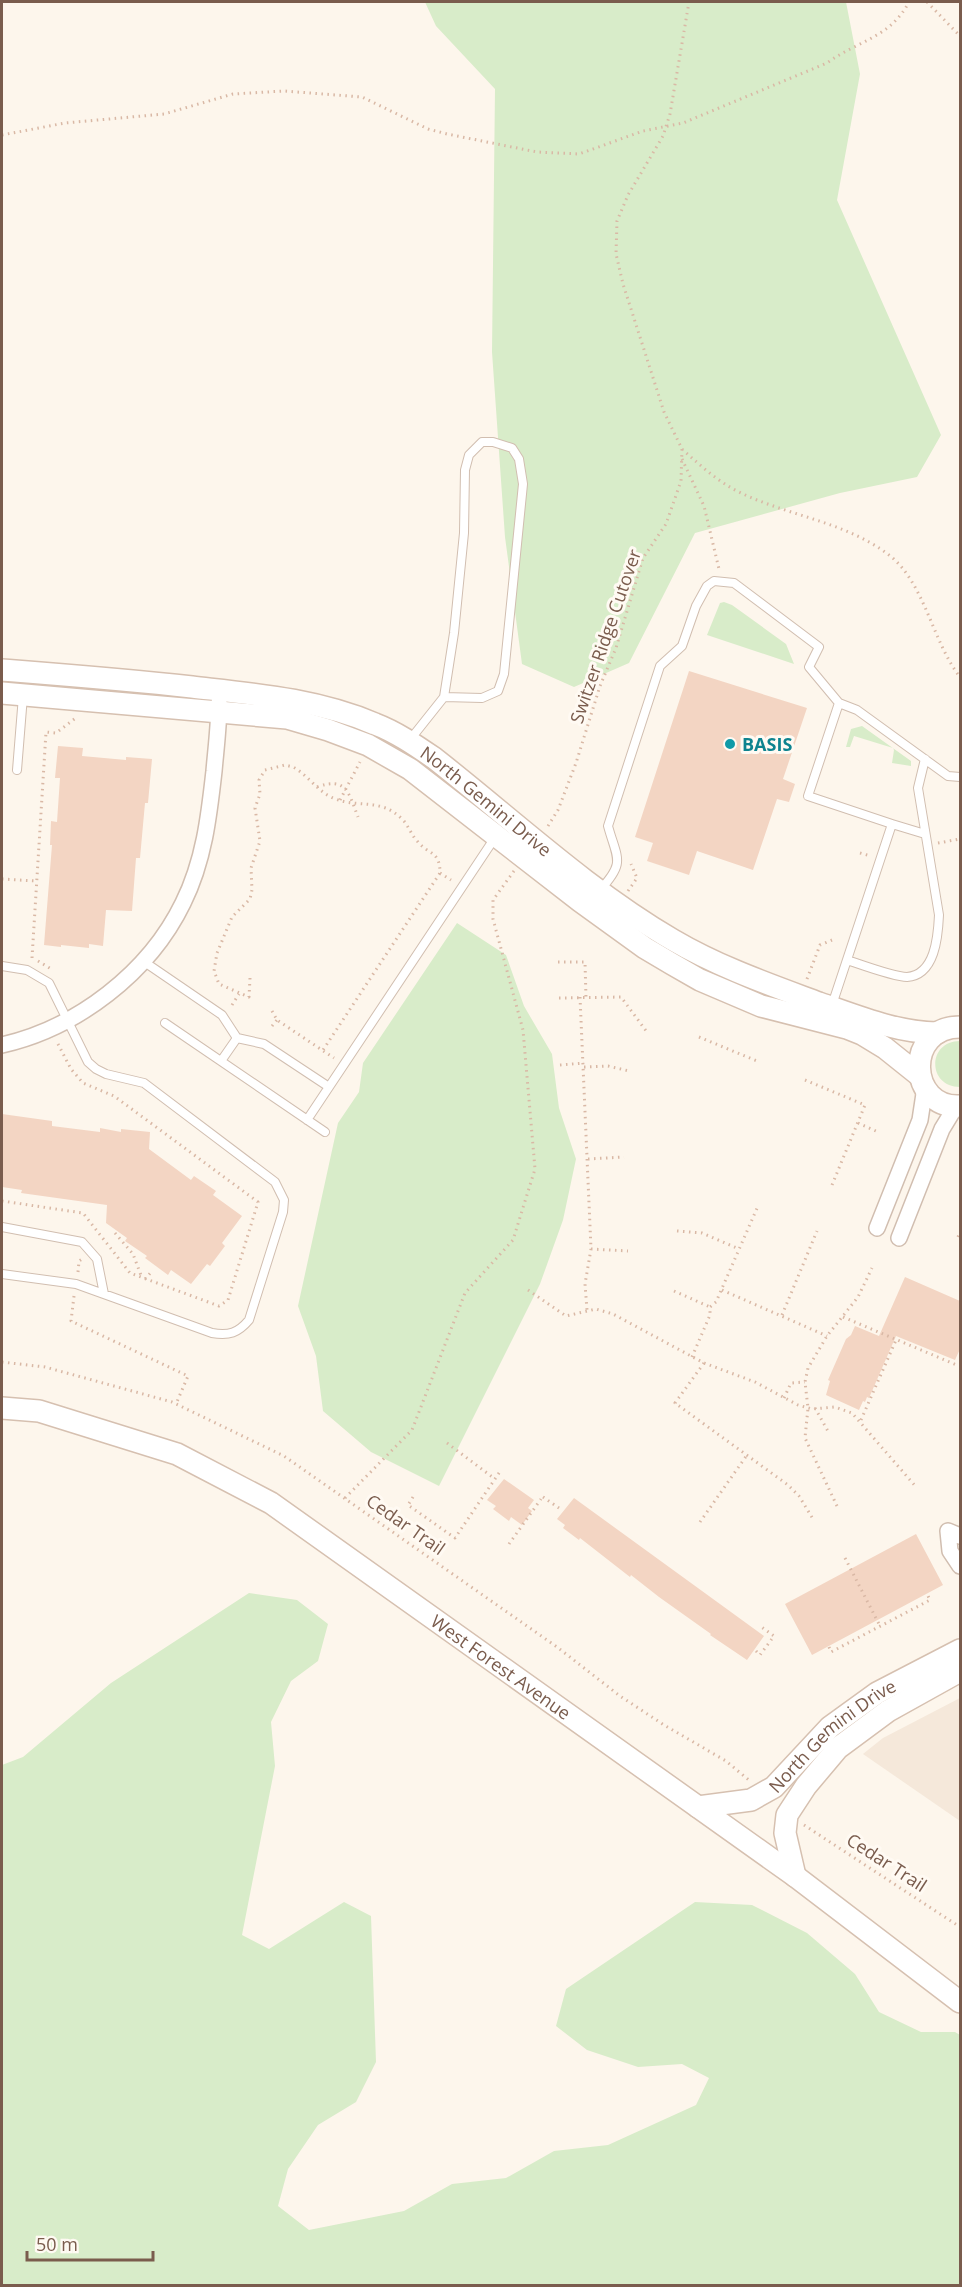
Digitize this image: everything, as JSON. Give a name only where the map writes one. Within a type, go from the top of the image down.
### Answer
[{"type":"street","name":"North Gemini Drive","points":[[2,670],[114,679],[219,700],[328,730],[368,745],[411,769],[645,948],[700,980],[761,1006],[854,1031],[885,1047],[923,1082],[933,1097],[944,1104],[958,1106]]},
{"type":"street","name":"North Gemini Drive","points":[[2,693],[300,701],[347,713],[376,724],[409,741],[485,798],[600,890],[664,934],[722,966],[879,1024],[917,1032],[951,1025]]},
{"type":"street","points":[[2,1045],[68,1019],[114,989],[143,961],[160,940],[183,904],[198,867],[208,826],[219,700]]},
{"type":"street","name":"North Gemini Drive","points":[[923,1082],[919,1064],[921,1052],[928,1041],[951,1025]]},
{"type":"street","points":[[877,1228],[920,1120],[923,1082]]},
{"type":"street","points":[[899,1238],[942,1129],[958,1106]]},
{"type":"street","name":"West Forest Avenue","points":[[2,1408],[39,1411],[177,1454],[271,1503],[795,1876],[960,2002]]},
{"type":"street","points":[[960,1536],[948,1531],[950,1551],[960,1566]]},
{"type":"street","name":"North Gemini Drive","points":[[698,1807],[751,1800],[774,1787],[830,1727],[849,1713],[877,1693],[960,1650]]},
{"type":"street","name":"North Gemini Drive","points":[[795,1876],[785,1833],[786,1824],[790,1809],[806,1786],[838,1748],[888,1711],[960,1671]]},
{"type":"lane","points":[[409,741],[444,697],[454,633],[464,533],[465,470],[469,454],[482,442],[494,442],[512,448],[519,459],[523,484],[504,674],[498,691],[482,698],[444,697]]},
{"type":"lane","points":[[600,890],[615,872],[619,856],[608,826],[660,666],[682,646],[696,606],[707,585],[714,581],[734,583],[819,647],[809,667],[839,703],[857,710],[948,776],[960,777]]},
{"type":"lane","points":[[17,770],[24,694]]},
{"type":"lane","points":[[839,703],[808,796],[925,834]]},
{"type":"lane","points":[[847,960],[905,977],[918,975],[932,958],[939,915],[918,788],[925,759]]},
{"type":"lane","points":[[832,1007],[892,824]]},
{"type":"lane","points":[[308,1120],[496,835]]},
{"type":"lane","points":[[143,961],[222,1015],[237,1038],[264,1044],[329,1087]]},
{"type":"lane","points":[[2,966],[27,970],[49,983],[88,1062],[96,1069],[106,1074],[144,1083],[274,1182],[284,1200],[283,1212],[249,1320],[234,1333],[226,1335],[212,1333],[76,1284],[2,1274]]},
{"type":"lane","points":[[165,1023],[325,1132]]},
{"type":"lane","points":[[221,1061],[237,1038]]},
{"type":"lane","points":[[2,1227],[82,1242],[97,1259],[104,1294]]},
{"type":"path","name":"Switzer Ridge Cutover","points":[[689,2],[666,127],[628,195],[617,221],[616,254],[623,284],[664,412],[682,449],[716,479],[742,493],[853,534],[890,556],[913,583],[931,624],[960,677]]},
{"type":"path","points":[[2,135],[65,123],[164,114],[233,94],[284,91],[362,98],[428,129],[501,146],[560,154],[589,152],[643,131],[684,123],[827,63],[838,55],[879,36],[889,28],[910,2]]},
{"type":"path","points":[[927,2],[960,36]]},
{"type":"path","name":"Switzer Ridge Cutover","points":[[545,830],[558,810],[576,763],[600,686],[616,648],[643,558],[666,524],[681,481],[682,449]]},
{"type":"path","points":[[682,458],[704,506],[714,555]]},
{"type":"path","points":[[56,973],[31,957],[46,732],[56,733],[82,713]]},
{"type":"path","points":[[340,800],[363,756]]},
{"type":"path","points":[[250,978],[249,997],[219,984],[214,971],[215,961],[232,917],[250,899],[251,868],[260,841],[254,814],[260,794],[259,780],[265,770],[285,765],[302,772],[326,794],[352,803],[373,803],[393,811],[407,824],[420,844],[435,855],[440,865],[440,873],[323,1050]]},
{"type":"path","points":[[317,787],[333,783],[346,789],[358,817]]},
{"type":"path","points":[[928,844],[960,839]]},
{"type":"path","points":[[626,894],[637,878],[631,864]]},
{"type":"path","points":[[345,1498],[412,1430],[465,1293],[513,1240],[535,1169],[523,1030],[493,919],[493,900],[516,868]]},
{"type":"path","points":[[2,879],[36,881]]},
{"type":"path","points":[[806,983],[820,945],[832,939]]},
{"type":"path","points":[[558,962],[585,962],[586,998]]},
{"type":"path","points":[[232,1005],[239,993]]},
{"type":"path","points":[[559,998],[621,997],[647,1032]]},
{"type":"path","points":[[580,998],[591,1249],[585,1284],[587,1310]]},
{"type":"path","points":[[272,1011],[277,1020],[343,1064]]},
{"type":"path","points":[[272,1026],[277,1020]]},
{"type":"path","points":[[699,1037],[757,1061]]},
{"type":"path","points":[[2,1201],[83,1213],[130,1274],[219,1306],[228,1299],[258,1202],[114,1096],[83,1083],[71,1069],[58,1044]]},
{"type":"path","points":[[560,1065],[608,1066],[629,1071]]},
{"type":"path","points":[[805,1080],[865,1106],[832,1185]]},
{"type":"path","points":[[858,1123],[878,1132]]},
{"type":"path","points":[[588,1159],[624,1157]]},
{"type":"path","points":[[710,1307],[716,1302],[758,1206]]},
{"type":"path","points":[[677,1231],[702,1233],[740,1249]]},
{"type":"path","points":[[782,1315],[817,1231]]},
{"type":"path","points":[[958,1237],[960,1232]]},
{"type":"path","points":[[115,1233],[133,1254],[144,1279]]},
{"type":"path","points":[[105,1242],[79,1261],[71,1321],[188,1376],[176,1404]]},
{"type":"path","points":[[591,1249],[628,1251]]},
{"type":"path","points":[[837,1506],[805,1438],[808,1408],[805,1382],[808,1368],[827,1336],[858,1297],[872,1268]]},
{"type":"path","points":[[144,1279],[153,1270]]},
{"type":"path","points":[[528,1290],[562,1315],[572,1316],[587,1310],[603,1310],[704,1363],[736,1373],[808,1408],[844,1409],[852,1413],[861,1420],[917,1488]]},
{"type":"path","points":[[721,1290],[827,1336]]},
{"type":"path","points":[[674,1291],[710,1307]]},
{"type":"path","points":[[692,1357],[710,1316],[710,1307]]},
{"type":"path","points":[[843,1317],[959,1366]]},
{"type":"path","points":[[861,1420],[896,1340]]},
{"type":"path","name":"Cedar Trail","points":[[2,1362],[45,1367],[176,1404],[284,1456],[557,1647],[620,1696],[726,1761],[754,1784]]},
{"type":"path","points":[[704,1363],[675,1403],[794,1491],[813,1519]]},
{"type":"path","points":[[784,1398],[791,1383],[805,1382]]},
{"type":"path","points":[[815,1408],[829,1433]]},
{"type":"path","points":[[447,1443],[495,1479]]},
{"type":"path","points":[[700,1522],[747,1455]]},
{"type":"path","points":[[413,1497],[408,1505],[455,1538],[501,1470]]},
{"type":"path","points":[[509,1544],[542,1498],[559,1508]]},
{"type":"path","points":[[845,1558],[880,1626]]},
{"type":"path","points":[[829,1647],[831,1652],[930,1600],[927,1594]]},
{"type":"path","points":[[756,1651],[760,1654],[774,1636],[760,1626]]},
{"type":"path","name":"Cedar Trail","points":[[798,1822],[960,1927]]},
{"type":"shaded area","points":[[960,1698],[960,1821],[863,1754],[883,1738]]},
{"type":"green space","points":[[425,2],[846,2],[860,74],[837,200],[941,435],[917,477],[840,493],[695,533],[629,663],[574,687],[522,664],[505,537],[492,352],[495,89],[436,26]]},
{"type":"green space","points":[[720,603],[732,605],[786,644],[794,664],[707,635]]},
{"type":"green space","points":[[862,726],[893,748],[854,736],[850,747],[846,747],[851,729]]},
{"type":"green space","points":[[893,748],[911,761],[911,766],[892,763]]},
{"type":"green space","points":[[457,923],[506,955],[524,1006],[552,1054],[559,1108],[576,1159],[563,1220],[540,1284],[439,1486],[371,1452],[323,1411],[316,1356],[298,1306],[338,1123],[359,1092],[363,1063]]},
{"type":"green space","points":[[960,1041],[960,1087],[949,1085],[941,1080],[935,1064],[941,1048],[949,1043]]},
{"type":"green space","points":[[249,1593],[297,1600],[328,1624],[318,1661],[291,1681],[271,1722],[275,1766],[242,1935],[269,1949],[344,1902],[371,1916],[376,2062],[356,2102],[318,2125],[288,2169],[278,2206],[309,2230],[404,2211],[452,2184],[506,2178],[554,2151],[608,2145],[696,2105],[709,2078],[682,2064],[638,2067],[587,2050],[556,2026],[566,1989],[695,1902],[752,1905],[807,1933],[855,1974],[879,2012],[921,2032],[955,2032],[960,2035],[960,2285],[2,2285],[2,1765],[23,1757],[111,1683]]},
{"type":"building","name":"BASIS","points":[[689,671],[807,708],[783,779],[795,784],[789,802],[777,799],[753,870],[697,851],[689,875],[647,861],[653,843],[635,837]]},
{"type":"building","points":[[58,746],[83,748],[82,756],[126,760],[126,757],[152,759],[140,858],[136,858],[132,911],[106,910],[103,946],[89,944],[89,948],[44,945],[52,845],[50,845],[51,821],[57,822],[60,778],[55,778]]},
{"type":"building","points":[[2,1114],[52,1121],[52,1126],[100,1132],[100,1128],[121,1132],[121,1129],[150,1132],[149,1149],[191,1180],[194,1176],[216,1191],[213,1195],[242,1216],[222,1243],[225,1246],[210,1266],[207,1264],[191,1284],[171,1270],[168,1275],[145,1258],[147,1256],[125,1241],[127,1238],[106,1223],[107,1205],[21,1193],[22,1190],[2,1187]]},
{"type":"building","points":[[905,1277],[960,1301],[960,1349],[955,1360],[896,1336],[869,1398],[863,1401],[859,1410],[826,1395],[830,1381],[828,1380],[846,1339],[851,1335],[855,1326],[879,1336]]},
{"type":"building","points":[[504,1479],[534,1500],[528,1508],[532,1511],[522,1525],[511,1517],[509,1521],[493,1509],[496,1506],[487,1500]]},
{"type":"building","points":[[574,1498],[764,1636],[747,1660],[563,1528],[565,1525],[557,1519]]},
{"type":"building","points":[[916,1534],[943,1585],[812,1655],[785,1604]]},
{"type":"place","name":"BASIS","points":[[730,744]]}]
